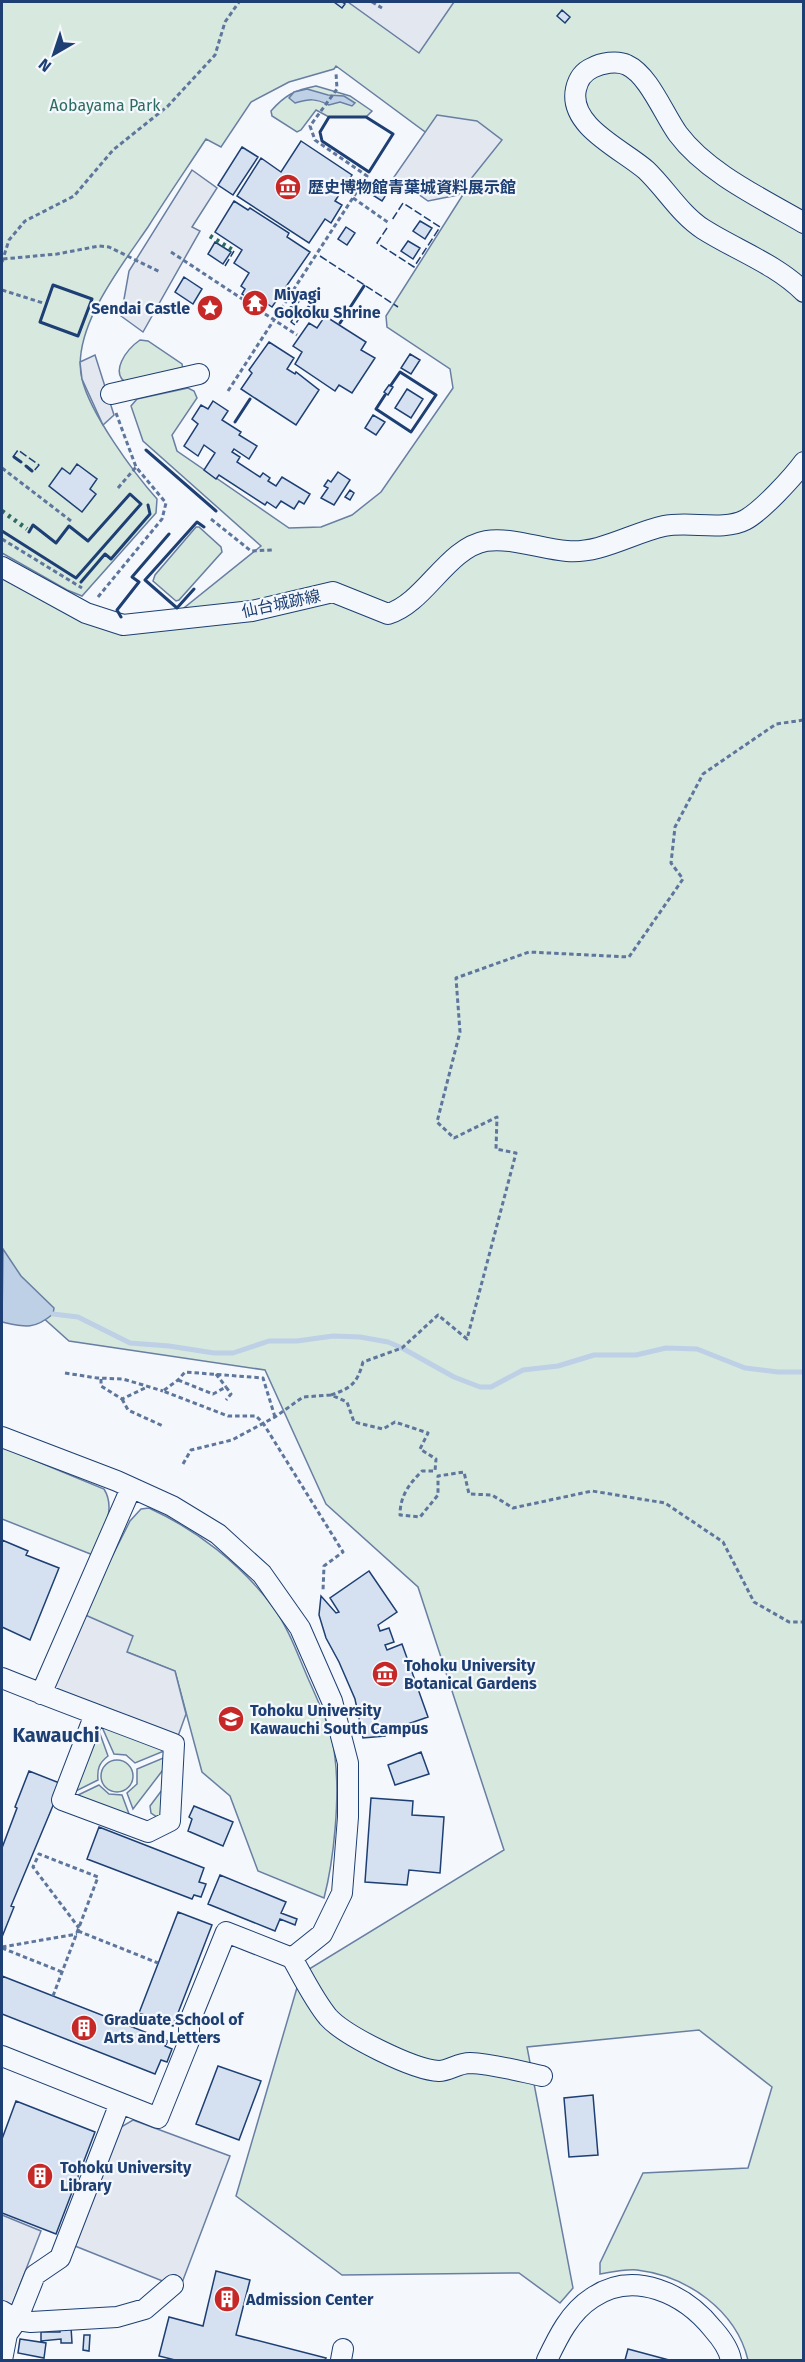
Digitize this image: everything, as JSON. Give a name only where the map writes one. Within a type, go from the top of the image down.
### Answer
[{"type":"street","points":[[804,224],[695,154],[677,134],[647,85],[627,65],[613,63],[596,66],[588,70],[578,81],[574,99],[576,108],[591,128],[646,170],[690,219],[703,229],[756,258],[804,292]]},
{"type":"street","points":[[113,404],[199,374]]},
{"type":"street","name":"仙台城跡線","points":[[2,567],[92,605],[123,625],[252,611],[333,592],[388,614],[405,606],[464,550],[485,541],[569,552],[602,546],[664,526],[692,523],[726,525],[744,520],[760,510],[804,462]]},
{"type":"street","points":[[2,1437],[172,1506],[218,1534],[262,1574],[300,1628],[332,1701],[348,1763],[348,1817],[342,1893],[322,1934],[292,1958]]},
{"type":"street","points":[[41,1694],[131,1488]]},
{"type":"street","points":[[2,1678],[174,1744],[170,1821],[148,1832],[62,1800],[95,1714]]},
{"type":"street","points":[[2,2056],[158,2118],[189,2041],[189,2023],[226,1932],[292,1958],[327,2016],[373,2047],[417,2067],[441,2071],[458,2064],[470,2063],[542,2076]]},
{"type":"street","points":[[2,2361],[8,2334],[9,2315],[35,2275],[60,2258],[120,2103]]},
{"type":"street","points":[[9,2315],[31,2322],[117,2317],[145,2309],[173,2285]]},
{"type":"street","points":[[547,2361],[564,2327],[583,2305],[608,2290],[634,2286],[670,2293],[688,2303],[721,2338],[732,2361]]},
{"type":"path","points":[[159,272],[109,247],[99,246],[57,254],[2,260],[9,240],[24,221],[74,196],[113,150],[168,106],[215,56],[225,22],[239,2]]},
{"type":"path","points":[[372,2],[382,8]]},
{"type":"path","points":[[228,391],[367,176],[315,140],[310,126],[337,89],[336,73]]},
{"type":"path","points":[[353,198],[389,223]]},
{"type":"path","points":[[171,252],[297,335]]},
{"type":"path","points":[[2,290],[43,303]]},
{"type":"path","points":[[2,539],[92,605],[162,519],[166,503],[136,467],[113,404]]},
{"type":"path","points":[[118,488],[136,467]]},
{"type":"path","points":[[2,468],[71,521]]},
{"type":"path","points":[[211,519],[251,551],[272,550]]},
{"type":"path","points":[[183,1464],[191,1450],[232,1440],[275,1417],[303,1397],[331,1395],[346,1390],[358,1379],[363,1362],[402,1348],[438,1314],[467,1339],[516,1153],[496,1149],[497,1117],[453,1138],[436,1122],[460,1032],[456,978],[529,952],[629,957],[683,879],[672,863],[675,826],[703,774],[776,723],[804,720]]},
{"type":"path","points":[[163,1391],[185,1372],[263,1378],[275,1417]]},
{"type":"path","points":[[65,1373],[123,1379],[163,1391],[228,1416],[256,1416],[263,1423],[343,1552],[324,1566],[323,1591]]},
{"type":"path","points":[[216,1374],[231,1394],[226,1400]]},
{"type":"path","points":[[101,1378],[101,1386],[122,1399],[128,1410],[164,1426]]},
{"type":"path","points":[[178,1380],[213,1394],[226,1387]]},
{"type":"path","points":[[122,1399],[148,1386]]},
{"type":"path","points":[[331,1395],[347,1402],[354,1422],[383,1429],[395,1422],[428,1433],[420,1449],[436,1459],[438,1495],[420,1516],[400,1515],[400,1503],[410,1484],[422,1471],[435,1471]]},
{"type":"path","points":[[438,1476],[464,1472],[469,1494],[492,1494],[513,1508],[592,1491],[665,1503],[723,1542],[754,1602],[789,1622],[804,1622]]},
{"type":"path","points":[[53,1996],[62,1971],[78,1931],[98,1877],[39,1854],[33,1867],[78,1931],[158,1963]]},
{"type":"path","points":[[2,1947],[78,1931]]},
{"type":"path","points":[[2,1947],[62,1971]]},
{"type":"green space","name":"Aobayama Park","points":[[2,2],[803,2],[803,2360],[748,2360],[742,2342],[721,2311],[707,2298],[674,2280],[637,2270],[600,2274],[600,2263],[643,2173],[748,2168],[772,2087],[699,2030],[527,2047],[573,2288],[560,2303],[519,2273],[342,2275],[236,2196],[301,1974],[504,1850],[418,1587],[326,1504],[265,1370],[69,1341],[2,1281],[2,578],[79,618],[125,621],[180,611],[261,546],[143,441],[131,406],[137,399],[188,388],[194,391],[197,398],[172,435],[177,451],[289,528],[321,527],[352,515],[381,492],[453,388],[450,369],[387,327],[386,316],[471,182],[467,163],[336,66],[334,69],[289,82],[251,102],[221,147],[206,139],[113,279],[91,319],[84,340],[80,360],[82,379],[87,393],[113,442],[157,499],[156,513],[82,596],[67,590],[2,553]]},
{"type":"green space","points":[[316,86],[350,96],[372,111],[366,117],[329,117],[316,110],[297,132],[272,116],[271,111],[286,97],[296,91]]},
{"type":"green space","points":[[140,340],[148,341],[182,364],[183,369],[128,384],[122,379],[120,368],[125,355]]},
{"type":"green space","points":[[196,527],[199,527],[221,547],[222,552],[176,601],[153,581],[155,575]]},
{"type":"green space","points":[[2,1447],[104,1489],[108,1497],[109,1513],[93,1555],[2,1519]]},
{"type":"green space","points":[[149,1508],[201,1538],[247,1576],[273,1607],[294,1645],[326,1720],[335,1758],[337,1791],[335,1828],[331,1866],[324,1898],[258,1871],[230,1796],[202,1772],[175,1671],[127,1652],[83,1614],[130,1521],[141,1509]]},
{"type":"green space","points":[[102,1727],[164,1748],[164,1751],[135,1763],[126,1755],[114,1754]]},
{"type":"green space","points":[[99,1731],[108,1756],[99,1766],[98,1780],[74,1792]]},
{"type":"green space","points":[[168,1756],[169,1762],[133,1809],[127,1793],[137,1784],[137,1769]]},
{"type":"green space","points":[[117,1760],[128,1765],[133,1776],[128,1787],[117,1792],[106,1787],[101,1776],[106,1765]]},
{"type":"green space","points":[[99,1785],[109,1794],[122,1795],[132,1822],[76,1796]]},
{"type":"green space","points":[[165,1786],[165,1811],[157,1817],[151,1813],[150,1806]]},
{"type":"shaded area","points":[[348,2],[454,2],[419,53]]},
{"type":"shaded area","points":[[437,115],[477,121],[502,140],[458,195],[428,201],[394,177]]},
{"type":"shaded area","points":[[192,170],[217,188],[192,227],[200,231],[143,332],[121,316],[129,271]]},
{"type":"shaded area","points":[[95,355],[114,415],[103,425],[82,379],[80,362]]},
{"type":"shaded area","points":[[83,1614],[133,1636],[127,1652],[175,1671],[186,1714],[177,1739],[50,1687]]},
{"type":"shaded area","points":[[133,2120],[230,2156],[180,2288],[75,2246],[121,2127]]},
{"type":"shaded area","points":[[2,2215],[41,2231],[12,2305],[6,2307],[2,2305]]},
{"type":"water","points":[[307,89],[328,95],[344,96],[355,103],[352,106],[340,102],[329,105],[312,100],[295,103],[289,98],[294,92]]},
{"type":"water","points":[[3,1249],[21,1276],[54,1308],[53,1314],[40,1323],[23,1326],[2,1322]]},
{"type":"building","points":[[334,2],[342,2],[345,4],[342,8]]},
{"type":"building","points":[[562,10],[570,17],[565,23],[557,16]]},
{"type":"building","points":[[301,141],[352,175],[335,201],[342,205],[331,223],[325,219],[309,243],[237,196],[261,158],[281,172]]},
{"type":"building","points":[[242,147],[258,157],[233,195],[218,185]]},
{"type":"building","points":[[375,187],[386,195],[382,201],[371,194]]},
{"type":"building","points":[[234,201],[248,210],[250,208],[289,233],[287,237],[310,252],[272,307],[266,303],[263,308],[242,294],[245,289],[241,286],[249,273],[234,263],[242,250],[215,232]]},
{"type":"building","points":[[420,221],[432,228],[425,239],[413,231]]},
{"type":"building","points":[[346,227],[355,233],[347,245],[338,239]]},
{"type":"building","points":[[408,241],[420,248],[413,259],[401,251]]},
{"type":"building","points":[[215,242],[231,252],[223,264],[208,254]]},
{"type":"building","points":[[184,277],[202,289],[193,304],[175,292]]},
{"type":"building","points":[[325,316],[366,342],[361,350],[375,358],[352,393],[339,385],[335,391],[295,364],[302,352],[293,346],[309,323],[317,328]]},
{"type":"building","points":[[269,342],[294,358],[287,369],[295,374],[296,372],[319,390],[296,425],[241,389],[252,373],[249,370]]},
{"type":"building","points":[[410,354],[420,360],[411,374],[401,368]]},
{"type":"building","points":[[389,385],[393,387],[388,395],[384,392]]},
{"type":"building","points":[[407,389],[423,399],[411,418],[395,408]]},
{"type":"building","points":[[213,401],[228,411],[222,420],[241,432],[239,435],[257,446],[249,459],[234,449],[232,452],[240,457],[237,462],[260,477],[263,473],[270,478],[268,481],[276,486],[282,477],[310,494],[304,504],[299,501],[294,509],[281,501],[276,508],[267,502],[265,505],[219,475],[216,479],[204,470],[215,453],[204,445],[198,456],[184,446],[198,424],[192,419],[201,405],[208,409]]},
{"type":"building","points":[[373,415],[385,422],[376,435],[365,428]]},
{"type":"building","points":[[77,464],[97,479],[90,489],[96,494],[82,512],[49,486],[62,468],[70,474]]},
{"type":"building","points":[[338,472],[350,480],[334,505],[321,498],[328,488],[324,486],[328,480],[331,482]]},
{"type":"building","points":[[350,490],[354,493],[350,500],[345,497]]},
{"type":"building","points":[[2,1540],[28,1551],[26,1555],[59,1568],[30,1640],[2,1627]]},
{"type":"building","points":[[369,1571],[397,1612],[378,1625],[380,1631],[389,1628],[394,1642],[385,1645],[387,1650],[402,1644],[428,1717],[402,1726],[404,1732],[394,1735],[392,1728],[385,1730],[385,1736],[363,1738],[355,1699],[326,1638],[319,1615],[321,1596],[336,1613],[339,1612],[330,1598]]},
{"type":"building","points":[[421,1752],[429,1774],[395,1785],[388,1765]]},
{"type":"building","points":[[29,1771],[62,1784],[11,1906],[14,1907],[2,1937],[2,1848]]},
{"type":"building","points":[[371,1798],[413,1801],[412,1815],[444,1817],[440,1873],[409,1870],[407,1885],[365,1882]]},
{"type":"building","points":[[194,1806],[233,1822],[223,1846],[188,1831],[192,1819],[189,1817]]},
{"type":"building","points":[[99,1827],[204,1868],[199,1882],[206,1884],[201,1897],[194,1895],[192,1899],[87,1859]]},
{"type":"building","points":[[220,1875],[286,1902],[281,1913],[297,1919],[295,1925],[280,1919],[275,1931],[208,1904]]},
{"type":"building","points":[[178,1912],[212,1925],[173,2026],[139,2013]]},
{"type":"building","name":"Graduate School of Arts and Letters","points":[[2,1976],[168,2041],[165,2046],[172,2049],[167,2062],[161,2060],[155,2074],[2,2014]]},
{"type":"building","points":[[218,2066],[261,2081],[239,2140],[196,2124]]},
{"type":"building","points":[[593,2095],[598,2155],[569,2157],[564,2098]]},
{"type":"building","name":"Tohoku University Library","points":[[16,2101],[95,2132],[56,2234],[2,2213],[2,2139]]},
{"type":"building","name":"Admission Center","points":[[216,2271],[250,2280],[236,2335],[326,2358],[325,2360],[175,2360],[159,2356],[169,2317],[203,2326]]},
{"type":"building","points":[[60,2327],[71,2327],[72,2343],[61,2343],[61,2339],[41,2341],[41,2332],[60,2332]]},
{"type":"building","points":[[84,2335],[90,2335],[89,2351],[83,2350]]},
{"type":"building","points":[[20,2339],[46,2343],[44,2358],[18,2353]]},
{"type":"building","points":[[628,2349],[669,2360],[625,2360]]},
{"type":"waterway","points":[[53,1314],[78,1317],[130,1343],[214,1353],[233,1353],[269,1341],[297,1341],[333,1336],[360,1337],[388,1342],[454,1377],[480,1387],[491,1387],[523,1370],[558,1366],[594,1355],[636,1355],[666,1348],[697,1349],[745,1368],[804,1372]]},
{"type":"hedge","points":[[210,236],[234,251]]},
{"type":"hedge","points":[[2,511],[27,529]]},
{"type":"fence","points":[[387,228],[377,243],[414,267],[440,227],[403,203],[392,220]]},
{"type":"fence","points":[[225,266],[234,251]]},
{"type":"fence","points":[[320,256],[398,307]]},
{"type":"fence","points":[[291,306],[298,310],[294,316],[287,312],[291,306]]},
{"type":"fence","points":[[294,317],[298,320],[295,325],[291,322],[294,317]]},
{"type":"fence","points":[[13,457],[18,450],[39,465],[33,472]]},
{"type":"wall","points":[[329,117],[366,117],[393,134],[369,172],[322,141],[320,132],[329,117]]},
{"type":"wall","points":[[53,285],[92,299],[78,336],[40,322],[53,285]]},
{"type":"wall","points":[[340,323],[364,286]]},
{"type":"wall","points":[[302,296],[312,302],[305,312],[295,306],[302,296]]},
{"type":"wall","points":[[385,395],[376,409],[411,432],[436,395],[400,372],[391,385]]},
{"type":"wall","points":[[235,422],[250,399]]},
{"type":"wall","points":[[146,450],[216,511]]},
{"type":"wall","points":[[14,457],[21,462]]},
{"type":"wall","points":[[26,466],[32,471]]},
{"type":"wall","points":[[2,531],[76,578],[141,504],[130,494],[88,541],[69,526],[56,543],[33,525],[29,532]]},
{"type":"wall","points":[[81,582],[105,554],[111,559],[150,514],[148,505]]},
{"type":"wall","points":[[194,589],[177,608],[145,580],[197,522],[204,527]]},
{"type":"wall","points":[[121,617],[117,610],[139,582],[132,577],[169,534]]},
{"type":"place","name":"歴史博物館青葉城資料展示館","points":[[288,187]]},
{"type":"place","name":"Miyagi Gokoku Shrine","points":[[255,303]]},
{"type":"place","name":"Sendai Castle","points":[[210,308]]},
{"type":"place","name":"Tohoku University Botanical Gardens","points":[[385,1674]]},
{"type":"place","name":"Tohoku University Kawauchi South Campus","points":[[231,1719]]},
{"type":"place","name":"Graduate School of Arts and Letters","points":[[84,2028]]},
{"type":"place","name":"Tohoku University Library","points":[[40,2176]]},
{"type":"place","name":"Admission Center","points":[[227,2299]]},
{"type":"district","name":"Kawauchi","points":[[56,1735]]}]
